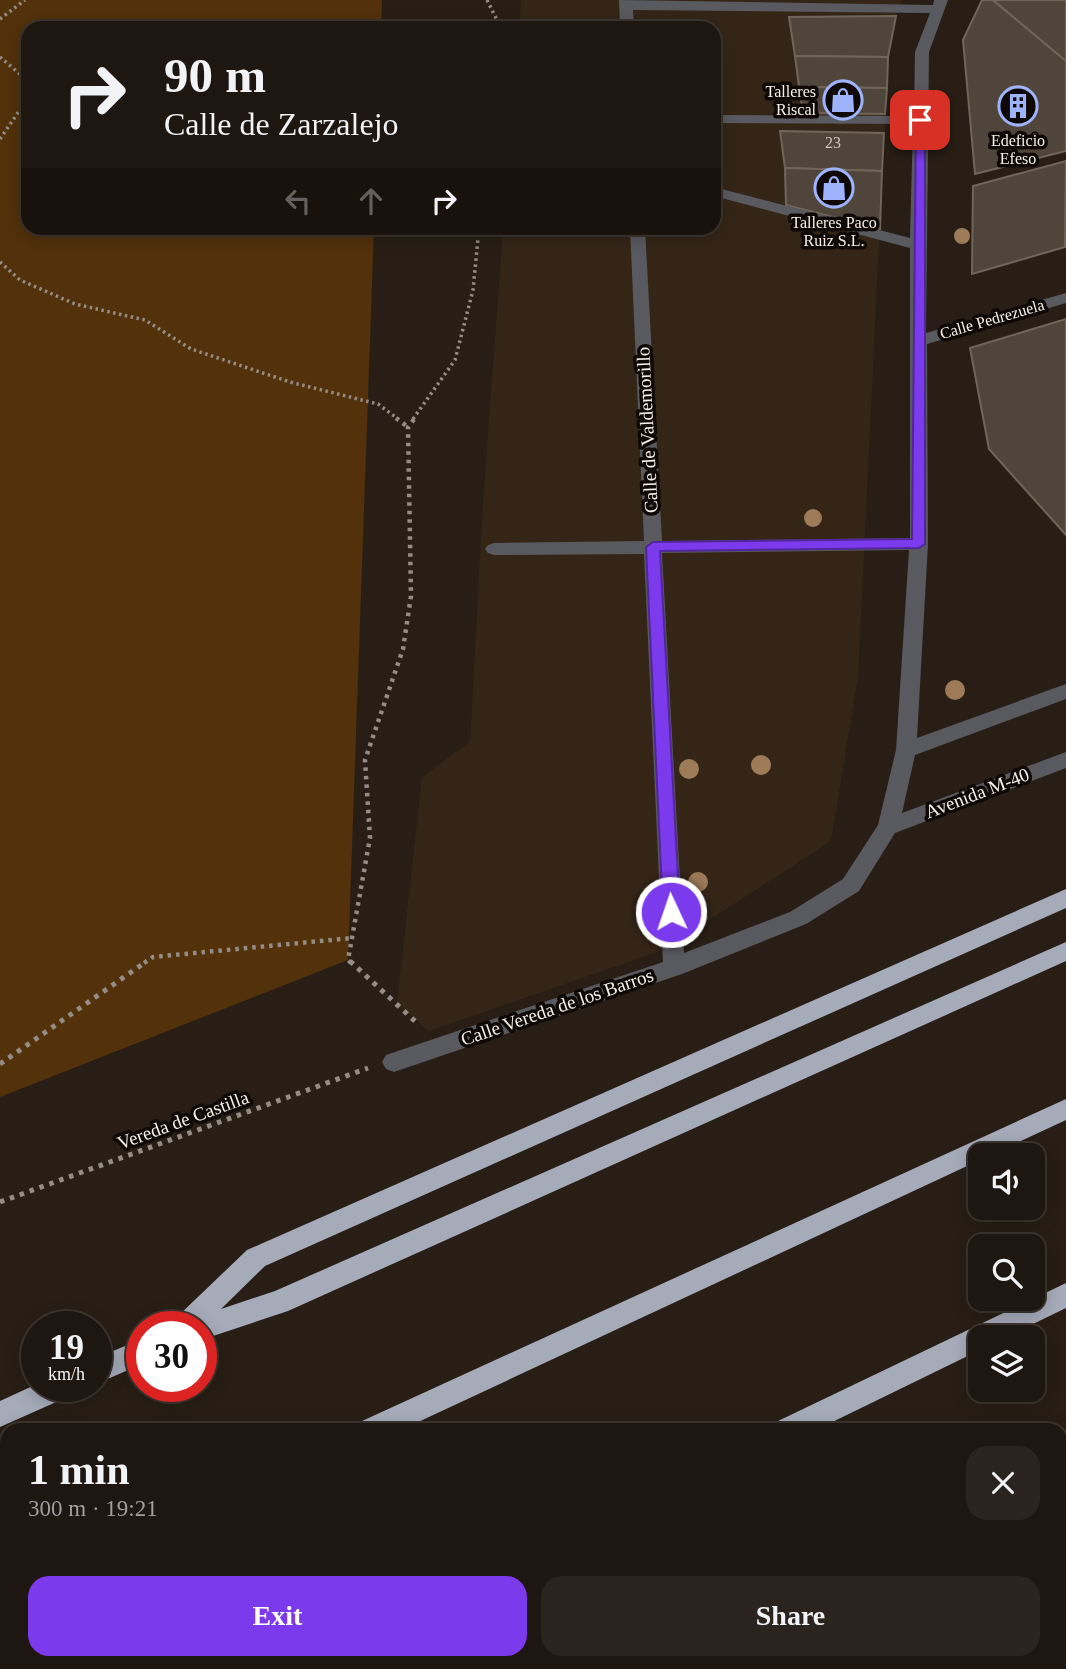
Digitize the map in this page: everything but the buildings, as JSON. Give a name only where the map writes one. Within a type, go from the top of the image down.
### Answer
[{"type":"highway","points":[[201,1311],[256,1258],[1066,898]]},
{"type":"highway","points":[[217,1323],[279,1302],[1066,951]]},
{"type":"highway","points":[[386,1423],[1066,1109]]},
{"type":"highway","points":[[801,1423],[1066,1295]]},
{"type":"highway","points":[[0,1414],[27,1402]]},
{"type":"street","points":[[627,21],[626,3],[940,4]]},
{"type":"street","name":"Calle Vereda de los Barros","points":[[385,1064],[674,967],[798,918],[851,885],[888,827],[906,750],[919,544],[918,245],[922,52],[940,4]]},
{"type":"street","points":[[721,119],[920,120]]},
{"type":"street","points":[[721,193],[918,245]]},
{"type":"street","name":"Calle de Valdemorillo","points":[[637,235],[674,967]]},
{"type":"street","name":"Calle Pedrezuela","points":[[918,341],[1066,298]]},
{"type":"street","points":[[494,549],[919,544]]},
{"type":"street","points":[[906,750],[1066,691]]},
{"type":"street","name":"Avenida M-40","points":[[888,827],[1066,760]]},
{"type":"path","points":[[0,19],[25,0]]},
{"type":"path","points":[[487,0],[498,21]]},
{"type":"path","points":[[0,57],[21,74]]},
{"type":"path","points":[[0,139],[21,108]]},
{"type":"path","points":[[442,1046],[348,960],[370,838],[365,760],[402,649],[411,596],[408,428],[455,360],[473,290],[479,235]]},
{"type":"path","points":[[0,262],[20,280],[75,304],[145,320],[191,349],[290,383],[378,404],[408,428]]},
{"type":"path","points":[[0,1064],[153,957],[352,939]]},
{"type":"path","name":"Vereda de Castilla","points":[[0,1202],[385,1064]]},
{"type":"shaded area","points":[[0,0],[382,0],[381,21],[21,21],[21,235],[374,235],[348,960],[0,1097]]},
{"type":"shaded area","points":[[521,0],[902,0],[888,57],[858,678],[831,841],[663,950],[429,1031],[397,1004],[422,777],[470,742],[483,502],[502,235],[721,235],[721,21],[520,21]]},
{"type":"place","name":"Talleres Riscal","points":[[843,100]]},
{"type":"place","name":"Edeficio Efeso","points":[[1018,106]]},
{"type":"place","name":"Talleres Paco Ruiz S.L.","points":[[834,188]]},
{"type":"route","points":[[671,912],[653,547],[919,544],[920,120]]}]
